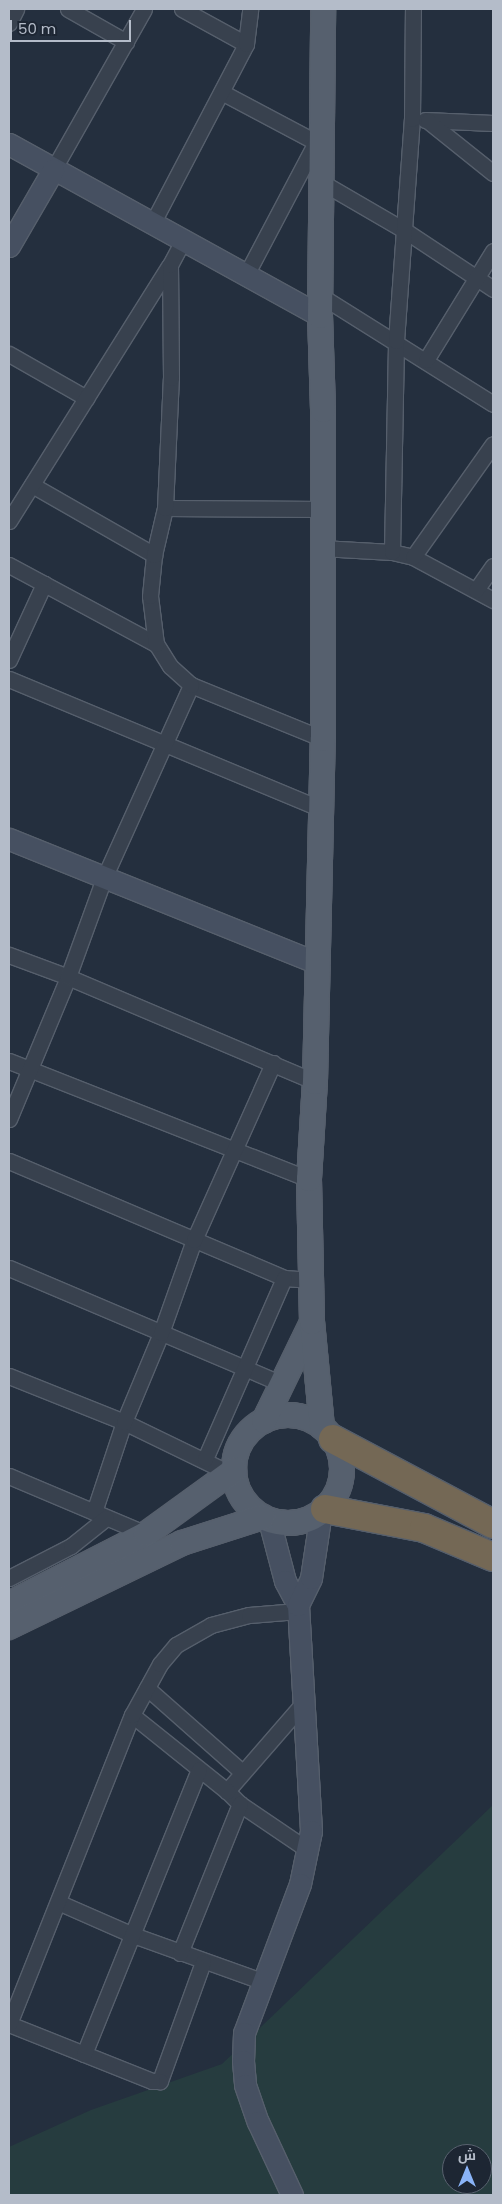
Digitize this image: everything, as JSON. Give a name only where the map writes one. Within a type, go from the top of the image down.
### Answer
[{"type":"highway","points":[[327,1433],[493,1524]]},
{"type":"highway","points":[[323,1511],[424,1528],[493,1557]]},
{"type":"main road","points":[[9,1628],[182,1543],[266,1519],[296,1523],[323,1511],[335,1497],[343,1468],[327,1433],[312,1322],[309,1179],[315,1082],[323,739],[323,374],[320,306],[323,183],[320,144],[323,9]]},
{"type":"main road","points":[[9,1604],[146,1534],[231,1471],[242,1441],[264,1421],[312,1322]]},
{"type":"main road","points":[[264,1421],[294,1415],[327,1433]]},
{"type":"main road","points":[[231,1471],[242,1498],[266,1519]]},
{"type":"street","points":[[9,23],[16,9]]},
{"type":"street","points":[[68,9],[126,42]]},
{"type":"street","points":[[9,246],[144,9]]},
{"type":"street","points":[[182,9],[246,44]]},
{"type":"street","points":[[152,224],[223,93],[246,44],[250,9]]},
{"type":"street","points":[[392,552],[396,340],[412,119],[413,9]]},
{"type":"street","points":[[223,93],[320,144],[246,275]]},
{"type":"street","points":[[412,119],[493,123]]},
{"type":"street","points":[[428,120],[493,174]]},
{"type":"street","points":[[9,144],[182,242],[246,275],[396,340],[493,404]]},
{"type":"street","points":[[323,183],[404,230],[493,289]]},
{"type":"street","points":[[9,521],[170,265],[182,242]]},
{"type":"street","points":[[426,360],[493,251]]},
{"type":"street","points":[[170,265],[171,378],[165,508],[154,555],[150,596],[156,644],[170,666],[191,685],[323,739]]},
{"type":"street","points":[[9,354],[86,398]]},
{"type":"street","points":[[413,557],[493,444]]},
{"type":"street","points":[[32,485],[154,555]]},
{"type":"street","points":[[165,508],[322,509]]},
{"type":"street","points":[[322,548],[392,552],[413,557],[493,600]]},
{"type":"street","points":[[9,565],[156,644]]},
{"type":"street","points":[[476,590],[493,566]]},
{"type":"street","points":[[9,660],[44,584]]},
{"type":"street","points":[[9,679],[321,809]]},
{"type":"street","points":[[9,1119],[68,977],[104,878],[191,685]]},
{"type":"street","points":[[9,839],[317,964]]},
{"type":"street","points":[[9,955],[68,977],[315,1082]]},
{"type":"street","points":[[9,1060],[234,1152],[309,1179]]},
{"type":"street","points":[[12,1574],[71,1546],[100,1515],[124,1422],[161,1332],[194,1240],[273,1063]]},
{"type":"street","points":[[9,1161],[284,1278],[312,1280]]},
{"type":"street","points":[[9,1268],[282,1384]]},
{"type":"street","points":[[204,1459],[284,1278]]},
{"type":"street","points":[[9,1376],[124,1422],[231,1471]]},
{"type":"street","points":[[9,1476],[146,1534]]},
{"type":"street","points":[[298,1608],[311,1578],[323,1511]]},
{"type":"street","points":[[266,1519],[285,1581],[298,1608],[306,1700],[312,1808],[308,1850],[300,1884],[244,2033],[244,2085],[292,2195]]},
{"type":"street","points":[[12,1574],[36,1590]]},
{"type":"street","points":[[203,1962],[160,2080],[152,2081],[9,2024],[60,1903],[132,1715],[170,1652],[191,1634],[211,1625],[249,1616],[298,1608]]},
{"type":"street","points":[[147,1688],[242,1772]]},
{"type":"street","points":[[227,1791],[306,1700]]},
{"type":"street","points":[[132,1715],[227,1791],[240,1804],[308,1850]]},
{"type":"street","points":[[84,2054],[199,1769]]},
{"type":"street","points":[[180,1953],[240,1804]]},
{"type":"street","points":[[60,1903],[133,1935],[203,1962],[264,1982]]},
{"type":"green space","points":[[493,1805],[493,2195],[9,2195],[9,2147],[91,2110],[222,2064]]}]
